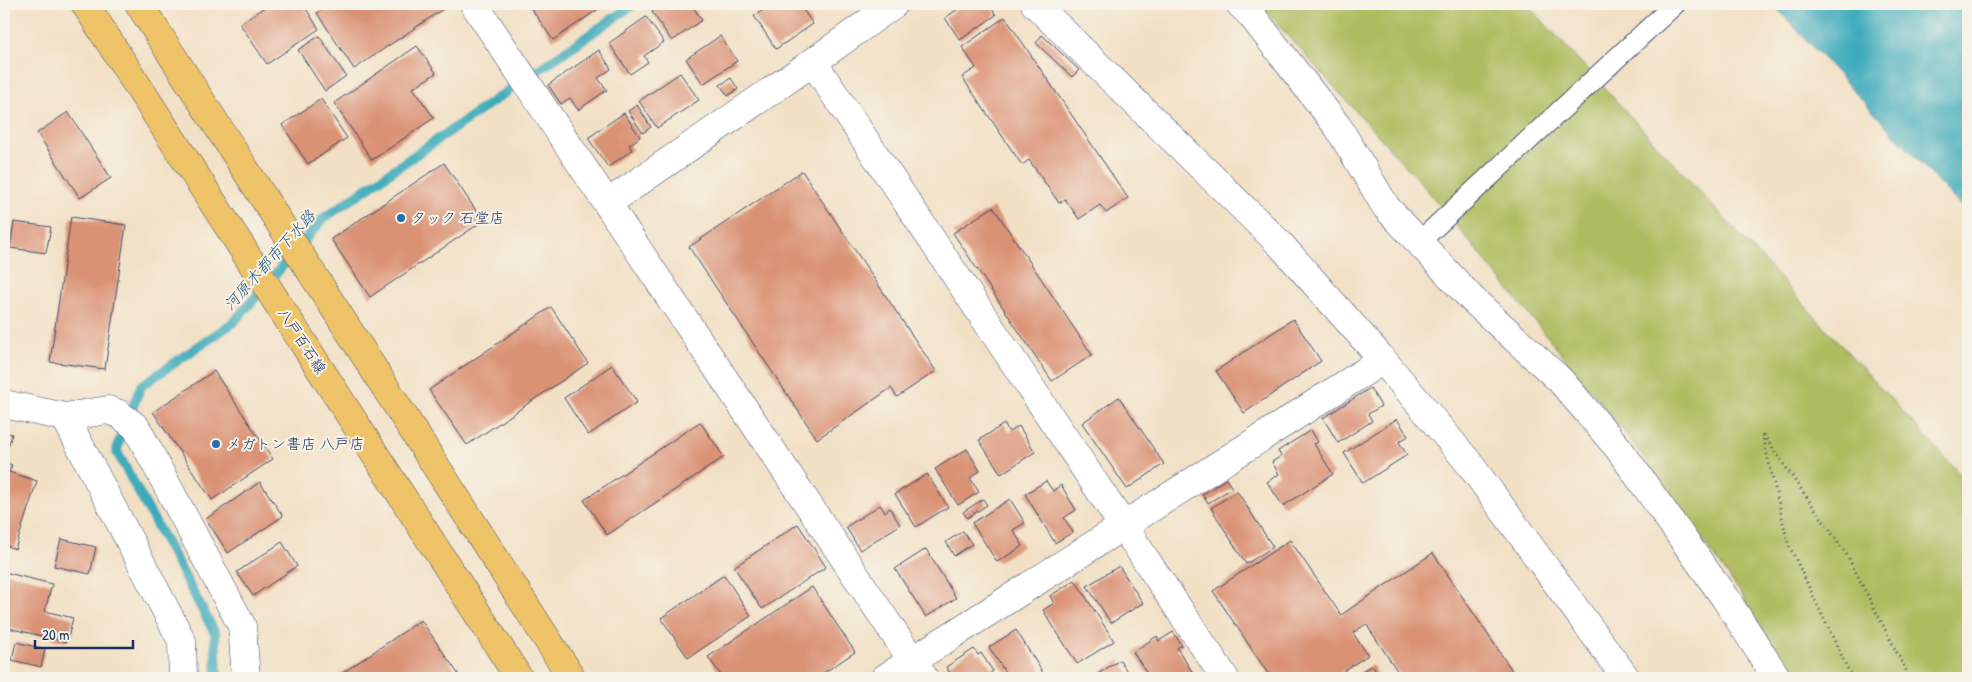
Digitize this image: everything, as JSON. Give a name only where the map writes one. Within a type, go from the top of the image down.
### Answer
[{"type":"main road","name":"八戸百石線","points":[[85,4],[519,678]]},
{"type":"main road","points":[[139,4],[572,678]]},
{"type":"street","points":[[474,4],[918,669]]},
{"type":"street","points":[[608,204],[894,4]]},
{"type":"street","points":[[1035,4],[1280,244],[1383,360],[1469,463],[1626,678]]},
{"type":"street","points":[[1240,4],[1252,16],[1338,127],[1386,207],[1472,299],[1560,380],[1619,449],[1725,598],[1776,678]]},
{"type":"street","points":[[813,62],[1225,678]]},
{"type":"street","points":[[884,678],[918,669],[1122,525],[1383,360]]},
{"type":"street","points":[[4,404],[65,417],[108,410],[119,414],[136,428],[242,626],[246,678]]},
{"type":"street","points":[[65,417],[182,641],[184,678]]},
{"type":"lane","points":[[1418,243],[1675,4]]},
{"type":"path","points":[[1852,678],[1788,543],[1762,433],[1847,555],[1910,678]]},
{"type":"green space","points":[[1259,4],[1527,4],[1960,474],[1968,477],[1968,678],[1794,678],[1742,595],[1646,460],[1577,373],[1423,185]]},
{"type":"water","points":[[1773,4],[1968,4],[1968,214]]},
{"type":"building","points":[[269,4],[303,4],[319,29],[267,64],[240,24]]},
{"type":"building","points":[[331,4],[449,5],[354,69],[317,13]]},
{"type":"building","points":[[528,4],[606,4],[553,40]]},
{"type":"building","points":[[664,4],[697,4],[692,6],[702,20],[672,41],[652,12]]},
{"type":"building","points":[[772,4],[799,4],[813,24],[776,49],[754,16]]},
{"type":"building","points":[[965,4],[989,4],[996,15],[960,40],[945,18]]},
{"type":"building","points":[[646,17],[664,42],[644,56],[648,62],[630,74],[609,43]]},
{"type":"building","points":[[1005,17],[1128,198],[1106,213],[1100,205],[1079,219],[1065,199],[1059,203],[1029,160],[1022,165],[962,77],[976,68],[962,47]]},
{"type":"building","points":[[1042,35],[1079,70],[1072,77],[1036,43]]},
{"type":"building","points":[[319,36],[346,76],[325,91],[298,50]]},
{"type":"building","points":[[720,36],[737,61],[703,84],[686,59]]},
{"type":"building","points":[[417,46],[436,73],[413,88],[434,118],[372,160],[334,103]]},
{"type":"building","points":[[599,50],[611,69],[598,78],[607,90],[578,110],[570,98],[561,104],[548,85]]},
{"type":"building","points":[[680,73],[699,100],[657,128],[639,101]]},
{"type":"building","points":[[731,78],[738,89],[728,96],[720,85]]},
{"type":"building","points":[[321,99],[347,138],[308,164],[282,125]]},
{"type":"building","points":[[637,105],[651,127],[643,133],[628,111]]},
{"type":"building","points":[[68,112],[111,178],[80,198],[37,133]]},
{"type":"building","points":[[624,113],[640,137],[629,145],[632,150],[608,167],[588,138]]},
{"type":"building","points":[[4,136],[8,136],[5,188],[4,188]]},
{"type":"building","points":[[444,163],[483,221],[370,297],[331,239]]},
{"type":"building","points":[[802,171],[936,371],[897,397],[891,388],[817,439],[689,247]]},
{"type":"building","points":[[993,207],[1092,355],[1052,381],[953,233]]},
{"type":"building","points":[[71,217],[126,225],[105,369],[50,362]]},
{"type":"building","points":[[14,222],[51,227],[46,253],[10,248]]},
{"type":"building","points":[[551,307],[588,363],[467,445],[429,390]]},
{"type":"building","points":[[1293,319],[1321,361],[1244,413],[1216,371]]},
{"type":"building","points":[[612,365],[637,402],[588,435],[564,398]]},
{"type":"building","points":[[214,371],[273,459],[212,500],[153,412]]},
{"type":"building","points":[[1370,388],[1381,406],[1368,414],[1372,421],[1338,443],[1323,418]]},
{"type":"building","points":[[1119,397],[1164,464],[1127,489],[1082,423]]},
{"type":"building","points":[[1397,419],[1408,436],[1399,442],[1407,455],[1363,483],[1344,453]]},
{"type":"building","points":[[700,422],[724,457],[607,535],[584,500]]},
{"type":"building","points":[[1004,424],[1009,432],[1019,426],[1035,452],[1001,474],[979,440]]},
{"type":"building","points":[[1311,430],[1318,442],[1314,444],[1333,474],[1283,506],[1267,482],[1279,474],[1272,462],[1281,456],[1278,451]]},
{"type":"building","points":[[4,432],[12,434],[6,454],[4,453]]},
{"type":"building","points":[[967,449],[980,471],[970,478],[979,492],[958,505],[935,469]]},
{"type":"building","points":[[4,462],[12,465],[9,472],[37,481],[15,549],[4,545]]},
{"type":"building","points":[[927,474],[948,507],[916,527],[895,494]]},
{"type":"building","points":[[1226,479],[1232,488],[1208,503],[1202,495]]},
{"type":"building","points":[[1046,481],[1053,491],[1061,485],[1076,510],[1064,518],[1073,532],[1055,543],[1025,494]]},
{"type":"building","points":[[260,482],[283,516],[228,553],[206,519]]},
{"type":"building","points":[[1237,491],[1273,547],[1246,564],[1211,508]]},
{"type":"building","points":[[983,499],[987,505],[967,518],[963,512]]},
{"type":"building","points":[[1010,499],[1025,523],[1013,530],[1023,546],[997,562],[972,523]]},
{"type":"building","points":[[880,505],[885,512],[890,508],[900,525],[860,550],[846,527]]},
{"type":"building","points":[[798,524],[826,567],[762,609],[734,567]]},
{"type":"building","points":[[963,531],[972,544],[954,556],[946,542]]},
{"type":"building","points":[[61,539],[96,547],[90,574],[54,566]]},
{"type":"building","points":[[1290,540],[1341,615],[1433,553],[1517,678],[1402,678],[1366,624],[1353,633],[1368,655],[1333,678],[1271,678],[1213,591]]},
{"type":"building","points":[[282,542],[297,566],[253,596],[237,572]]},
{"type":"building","points":[[926,549],[956,598],[926,617],[895,569]]},
{"type":"building","points":[[1119,566],[1143,603],[1111,623],[1087,586]]},
{"type":"building","points":[[4,572],[52,584],[45,611],[73,618],[67,642],[4,627]]},
{"type":"building","points":[[724,575],[751,616],[688,658],[661,618]]},
{"type":"building","points":[[1075,580],[1114,641],[1077,664],[1043,610],[1054,603],[1050,596]]},
{"type":"building","points":[[812,587],[855,652],[816,678],[723,678],[708,657]]},
{"type":"building","points":[[421,620],[461,678],[335,678]]},
{"type":"building","points":[[1016,630],[1045,676],[1041,678],[1009,678],[989,647]]},
{"type":"building","points":[[1173,632],[1182,645],[1177,648],[1196,678],[1150,678],[1133,652],[1157,636],[1159,641]]},
{"type":"building","points":[[16,642],[45,649],[41,667],[12,660]]},
{"type":"building","points":[[974,649],[978,655],[981,653],[993,671],[989,674],[991,678],[947,678],[946,676],[950,673],[946,667]]},
{"type":"building","points":[[1120,660],[1131,678],[1091,678]]},
{"type":"building","points":[[1372,665],[1380,678],[1350,678],[1362,671]]},
{"type":"waterway","name":"河原木都市下水路","points":[[217,678],[215,633],[117,452],[118,444],[141,386],[234,322],[324,218],[634,4]]},
{"type":"place","name":"タック 石堂店","points":[[401,218]]},
{"type":"place","name":"メガトン書店 八戸店","points":[[216,444]]}]
